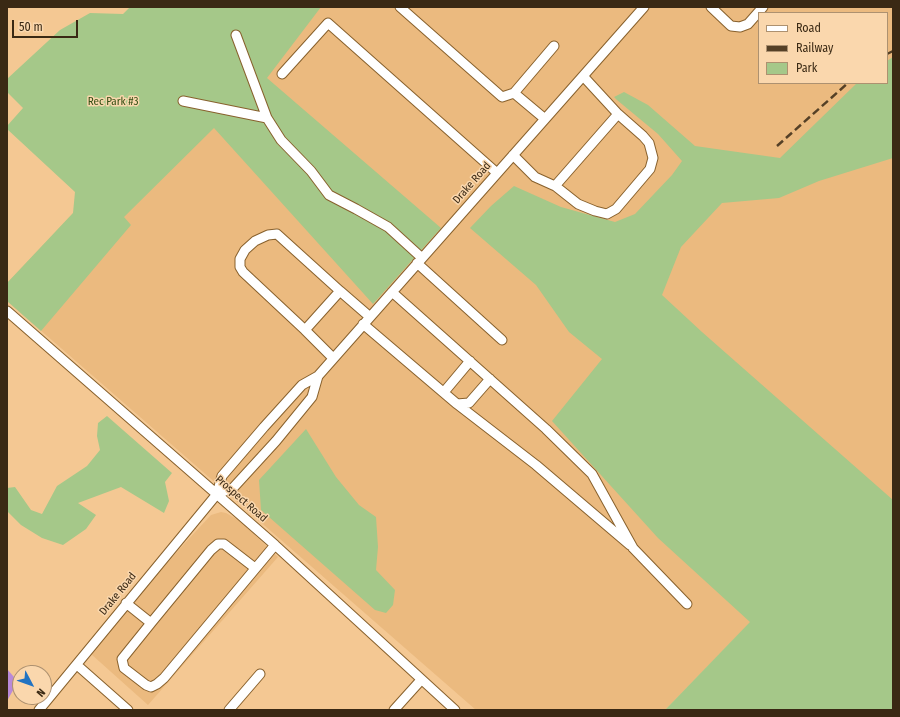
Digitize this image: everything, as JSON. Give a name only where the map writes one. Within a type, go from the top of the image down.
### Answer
[{"type":"street","points":[[400,7],[502,97],[514,93],[554,46]]},
{"type":"street","name":"Drake Road","points":[[39,710],[217,494],[222,476],[302,385],[318,376],[644,7]]},
{"type":"street","points":[[710,7],[731,26],[740,27],[748,24],[758,13]]},
{"type":"street","points":[[282,74],[328,23],[497,173]]},
{"type":"street","points":[[236,35],[267,118],[281,140],[311,171],[329,195],[388,228],[502,340]]},
{"type":"street","points":[[513,155],[536,177],[554,185],[578,204],[607,214],[616,209],[650,170],[653,158],[649,143],[618,114],[583,76]]},
{"type":"street","points":[[514,93],[545,119]]},
{"type":"street","points":[[182,101],[267,118]]},
{"type":"street","points":[[554,185],[555,186],[618,114]]},
{"type":"street","points":[[333,358],[243,272],[240,267],[240,259],[245,250],[255,241],[268,235],[277,234],[370,317]]},
{"type":"street","points":[[305,330],[340,291]]},
{"type":"street","points":[[392,292],[546,429],[592,474],[633,548]]},
{"type":"street","name":"Prospect Road","points":[[7,311],[275,545],[455,710]]},
{"type":"street","points":[[363,324],[457,404],[536,465],[633,548],[687,604]]},
{"type":"street","points":[[444,392],[470,361]]},
{"type":"street","name":"Drake Road","points":[[217,494],[233,488],[276,441],[312,397],[318,376]]},
{"type":"street","points":[[457,404],[469,403],[490,379]]},
{"type":"street","points":[[255,568],[224,544],[218,544],[211,550],[122,659],[124,668],[146,685],[151,687],[157,684],[164,678],[275,545]]},
{"type":"street","points":[[126,603],[151,623]]},
{"type":"street","points":[[77,665],[128,710]]},
{"type":"street","points":[[229,710],[260,674]]},
{"type":"street","points":[[394,710],[421,680]]},
{"type":"shaded area","points":[[268,7],[893,7],[893,708],[891,710],[750,623],[665,710],[476,710],[7,301],[7,283]]},
{"type":"shaded area","points":[[221,512],[226,513],[240,521],[278,557],[148,705],[91,654],[185,543],[211,515]]},
{"type":"shaded area","points":[[7,669],[12,675],[12,692],[7,701]]},
{"type":"green space","name":"Rec Park #3","points":[[130,7],[321,7],[267,78],[441,228],[373,304],[214,128],[124,217],[131,225],[41,331],[7,301],[7,283],[73,213],[75,192],[7,129],[7,126],[23,108],[7,92],[7,79],[60,30],[90,13],[123,14]]},
{"type":"green space","points":[[893,57],[893,158],[819,181],[779,198],[722,203],[681,247],[662,295],[893,500],[893,710],[665,710],[750,622],[658,538],[552,421],[602,359],[569,332],[536,285],[470,228],[491,206],[514,186],[561,207],[615,222],[635,214],[672,175],[682,161],[658,134],[614,97],[624,92],[648,105],[695,146],[780,158],[856,84],[888,84],[888,60]]},
{"type":"green space","points":[[107,416],[172,473],[165,482],[169,501],[164,513],[121,487],[78,503],[96,515],[86,529],[63,545],[42,538],[21,525],[7,511],[7,488],[15,487],[31,510],[42,514],[57,486],[87,466],[100,450],[97,436],[98,423]]},
{"type":"green space","points":[[306,429],[336,477],[359,505],[376,517],[378,547],[376,570],[395,590],[393,605],[386,613],[375,610],[261,510],[259,480]]},
{"type":"railway","points":[[888,54],[893,51]]},
{"type":"railway","points":[[777,146],[847,84]]}]
